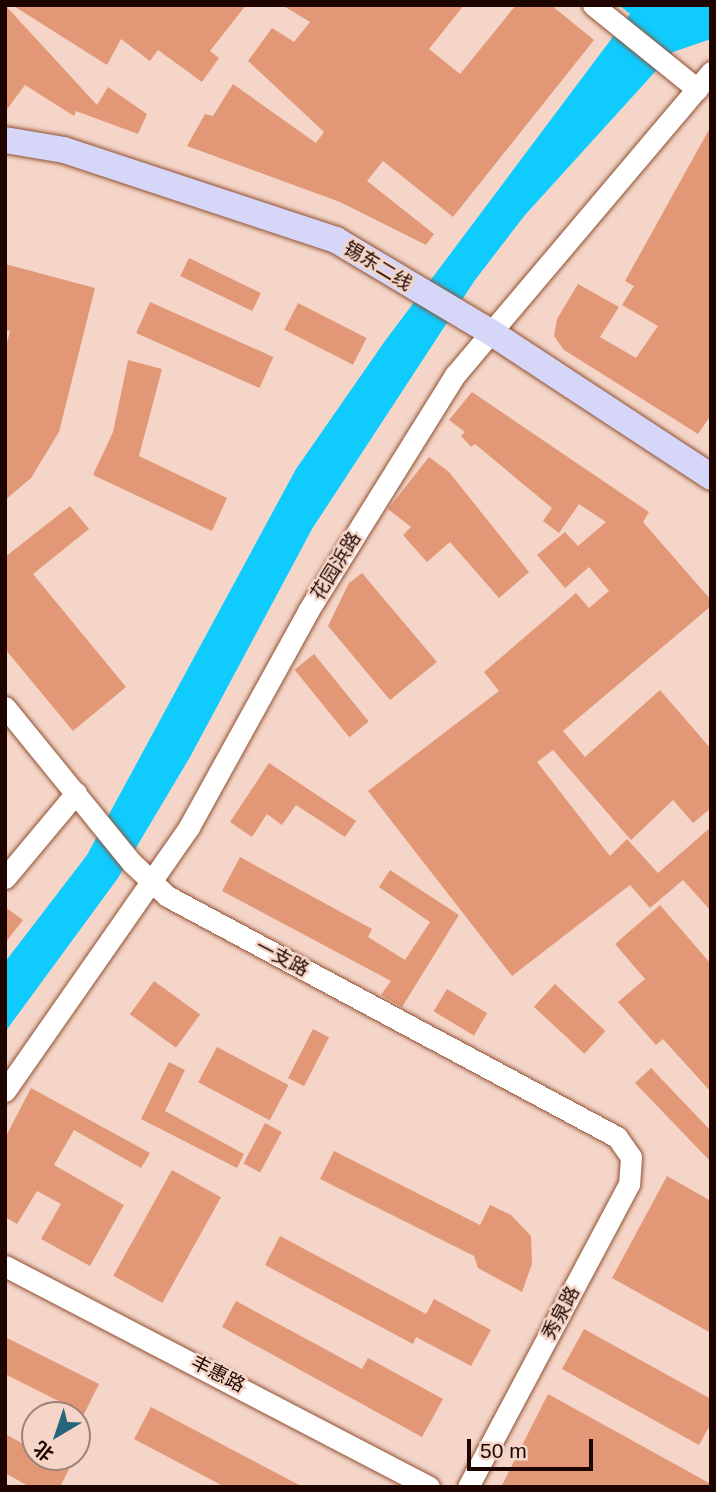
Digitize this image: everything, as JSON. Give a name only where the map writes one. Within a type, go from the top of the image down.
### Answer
[{"type":"main road","name":"锡东二线","points":[[5,140],[64,150],[335,240],[492,333],[711,477]]},
{"type":"street","points":[[593,5],[670,63],[704,80]]},
{"type":"street","name":"花园浜路","points":[[5,1091],[189,827],[308,611],[455,375],[704,80]]},
{"type":"street","name":"一支路","points":[[5,707],[132,863],[167,896],[617,1137]]},
{"type":"street","points":[[5,878],[83,801]]},
{"type":"street","name":"秀泉路","points":[[468,1487],[629,1184],[631,1157],[617,1137]]},
{"type":"street","name":"丰惠路","points":[[5,1266],[429,1487]]},
{"type":"water","points":[[619,5],[711,5],[711,39],[673,52],[525,215],[475,280],[312,529],[190,757],[118,878],[5,1032],[5,962],[87,855],[296,469],[385,341],[630,14]]},
{"type":"building","points":[[5,5],[97,105],[108,87],[147,114],[138,134],[76,111],[74,116],[25,85],[5,112]]},
{"type":"building","points":[[12,5],[246,5],[210,51],[219,58],[202,82],[158,50],[150,61],[121,39],[107,65]]},
{"type":"building","points":[[282,5],[464,5],[429,49],[460,74],[516,5],[551,5],[594,40],[453,217],[383,161],[367,181],[434,234],[426,245],[340,202],[187,146],[205,114],[213,116],[233,84],[316,143],[324,132],[248,61],[272,28],[294,42],[310,22]]},
{"type":"building","points":[[711,126],[711,415],[698,434],[564,350],[554,336],[557,319],[578,284],[619,307],[600,337],[636,358],[658,326],[622,305],[634,286],[625,281]]},
{"type":"building","points":[[189,258],[261,293],[252,311],[180,276]]},
{"type":"building","points":[[5,264],[95,288],[59,432],[31,478],[5,500],[5,350],[10,331],[5,330]]},
{"type":"building","points":[[150,302],[273,357],[259,388],[136,333]]},
{"type":"building","points":[[298,303],[367,338],[353,365],[284,330]]},
{"type":"building","points":[[128,360],[162,369],[139,456],[227,498],[212,531],[93,475],[113,432]]},
{"type":"building","points":[[472,392],[649,512],[643,522],[711,600],[711,606],[563,731],[585,757],[660,690],[711,749],[711,808],[693,823],[673,800],[631,840],[553,750],[537,762],[610,856],[627,839],[658,873],[711,827],[711,911],[683,880],[650,908],[630,885],[512,976],[368,791],[499,691],[484,672],[576,593],[589,608],[609,591],[589,567],[565,588],[537,555],[565,532],[578,546],[606,522],[579,504],[559,533],[543,521],[552,508],[475,444],[471,447],[461,436],[465,432],[449,420]]},
{"type":"building","points":[[429,457],[449,472],[529,572],[499,598],[450,542],[427,562],[403,535],[411,527],[388,509]]},
{"type":"building","points":[[70,506],[89,529],[33,574],[126,687],[73,731],[5,649],[5,557]]},
{"type":"building","points":[[362,573],[437,662],[390,700],[328,626],[349,583]]},
{"type":"building","points":[[314,654],[369,722],[349,737],[295,670]]},
{"type":"building","points":[[269,763],[356,821],[345,837],[296,805],[282,825],[267,814],[252,837],[230,822]]},
{"type":"building","points":[[240,857],[372,929],[368,937],[405,960],[430,922],[379,887],[390,870],[459,915],[402,1007],[381,995],[391,981],[222,891]]},
{"type":"building","points":[[660,905],[711,964],[711,1092],[663,1039],[656,1045],[618,1002],[645,979],[615,944]]},
{"type":"building","points":[[5,907],[23,920],[5,943]]},
{"type":"building","points":[[154,981],[200,1015],[176,1048],[130,1014]]},
{"type":"building","points":[[555,984],[605,1031],[584,1054],[534,1007]]},
{"type":"building","points":[[447,989],[487,1013],[474,1035],[434,1011]]},
{"type":"building","points":[[313,1029],[329,1037],[304,1086],[288,1078]]},
{"type":"building","points":[[217,1047],[289,1085],[270,1120],[198,1082]]},
{"type":"building","points":[[169,1062],[185,1070],[165,1111],[244,1154],[237,1168],[141,1119]]},
{"type":"building","points":[[651,1068],[711,1131],[711,1162],[635,1083]]},
{"type":"building","points":[[31,1088],[150,1153],[141,1168],[74,1130],[54,1165],[124,1205],[90,1266],[41,1239],[61,1204],[37,1191],[17,1224],[5,1217],[5,1138]]},
{"type":"building","points":[[265,1123],[282,1132],[260,1173],[243,1164]]},
{"type":"building","points":[[334,1151],[480,1225],[490,1205],[511,1215],[531,1236],[532,1264],[522,1292],[478,1268],[474,1256],[320,1179]]},
{"type":"building","points":[[172,1170],[221,1197],[162,1303],[113,1276]]},
{"type":"building","points":[[667,1176],[711,1201],[711,1333],[612,1278]]},
{"type":"building","points":[[280,1236],[426,1314],[434,1299],[491,1330],[471,1366],[416,1337],[413,1344],[265,1265]]},
{"type":"building","points":[[236,1301],[362,1369],[368,1358],[443,1399],[422,1437],[222,1327]]},
{"type":"building","points":[[584,1329],[711,1399],[711,1423],[699,1445],[562,1369]]},
{"type":"building","points":[[5,1337],[99,1384],[90,1401],[58,1401],[5,1374]]},
{"type":"building","points":[[548,1394],[711,1484],[711,1487],[501,1487]]},
{"type":"building","points":[[151,1407],[303,1487],[225,1487],[134,1439]]},
{"type":"building","points":[[5,1434],[21,1443],[21,1471],[68,1471],[60,1487],[30,1487],[5,1473]]}]
